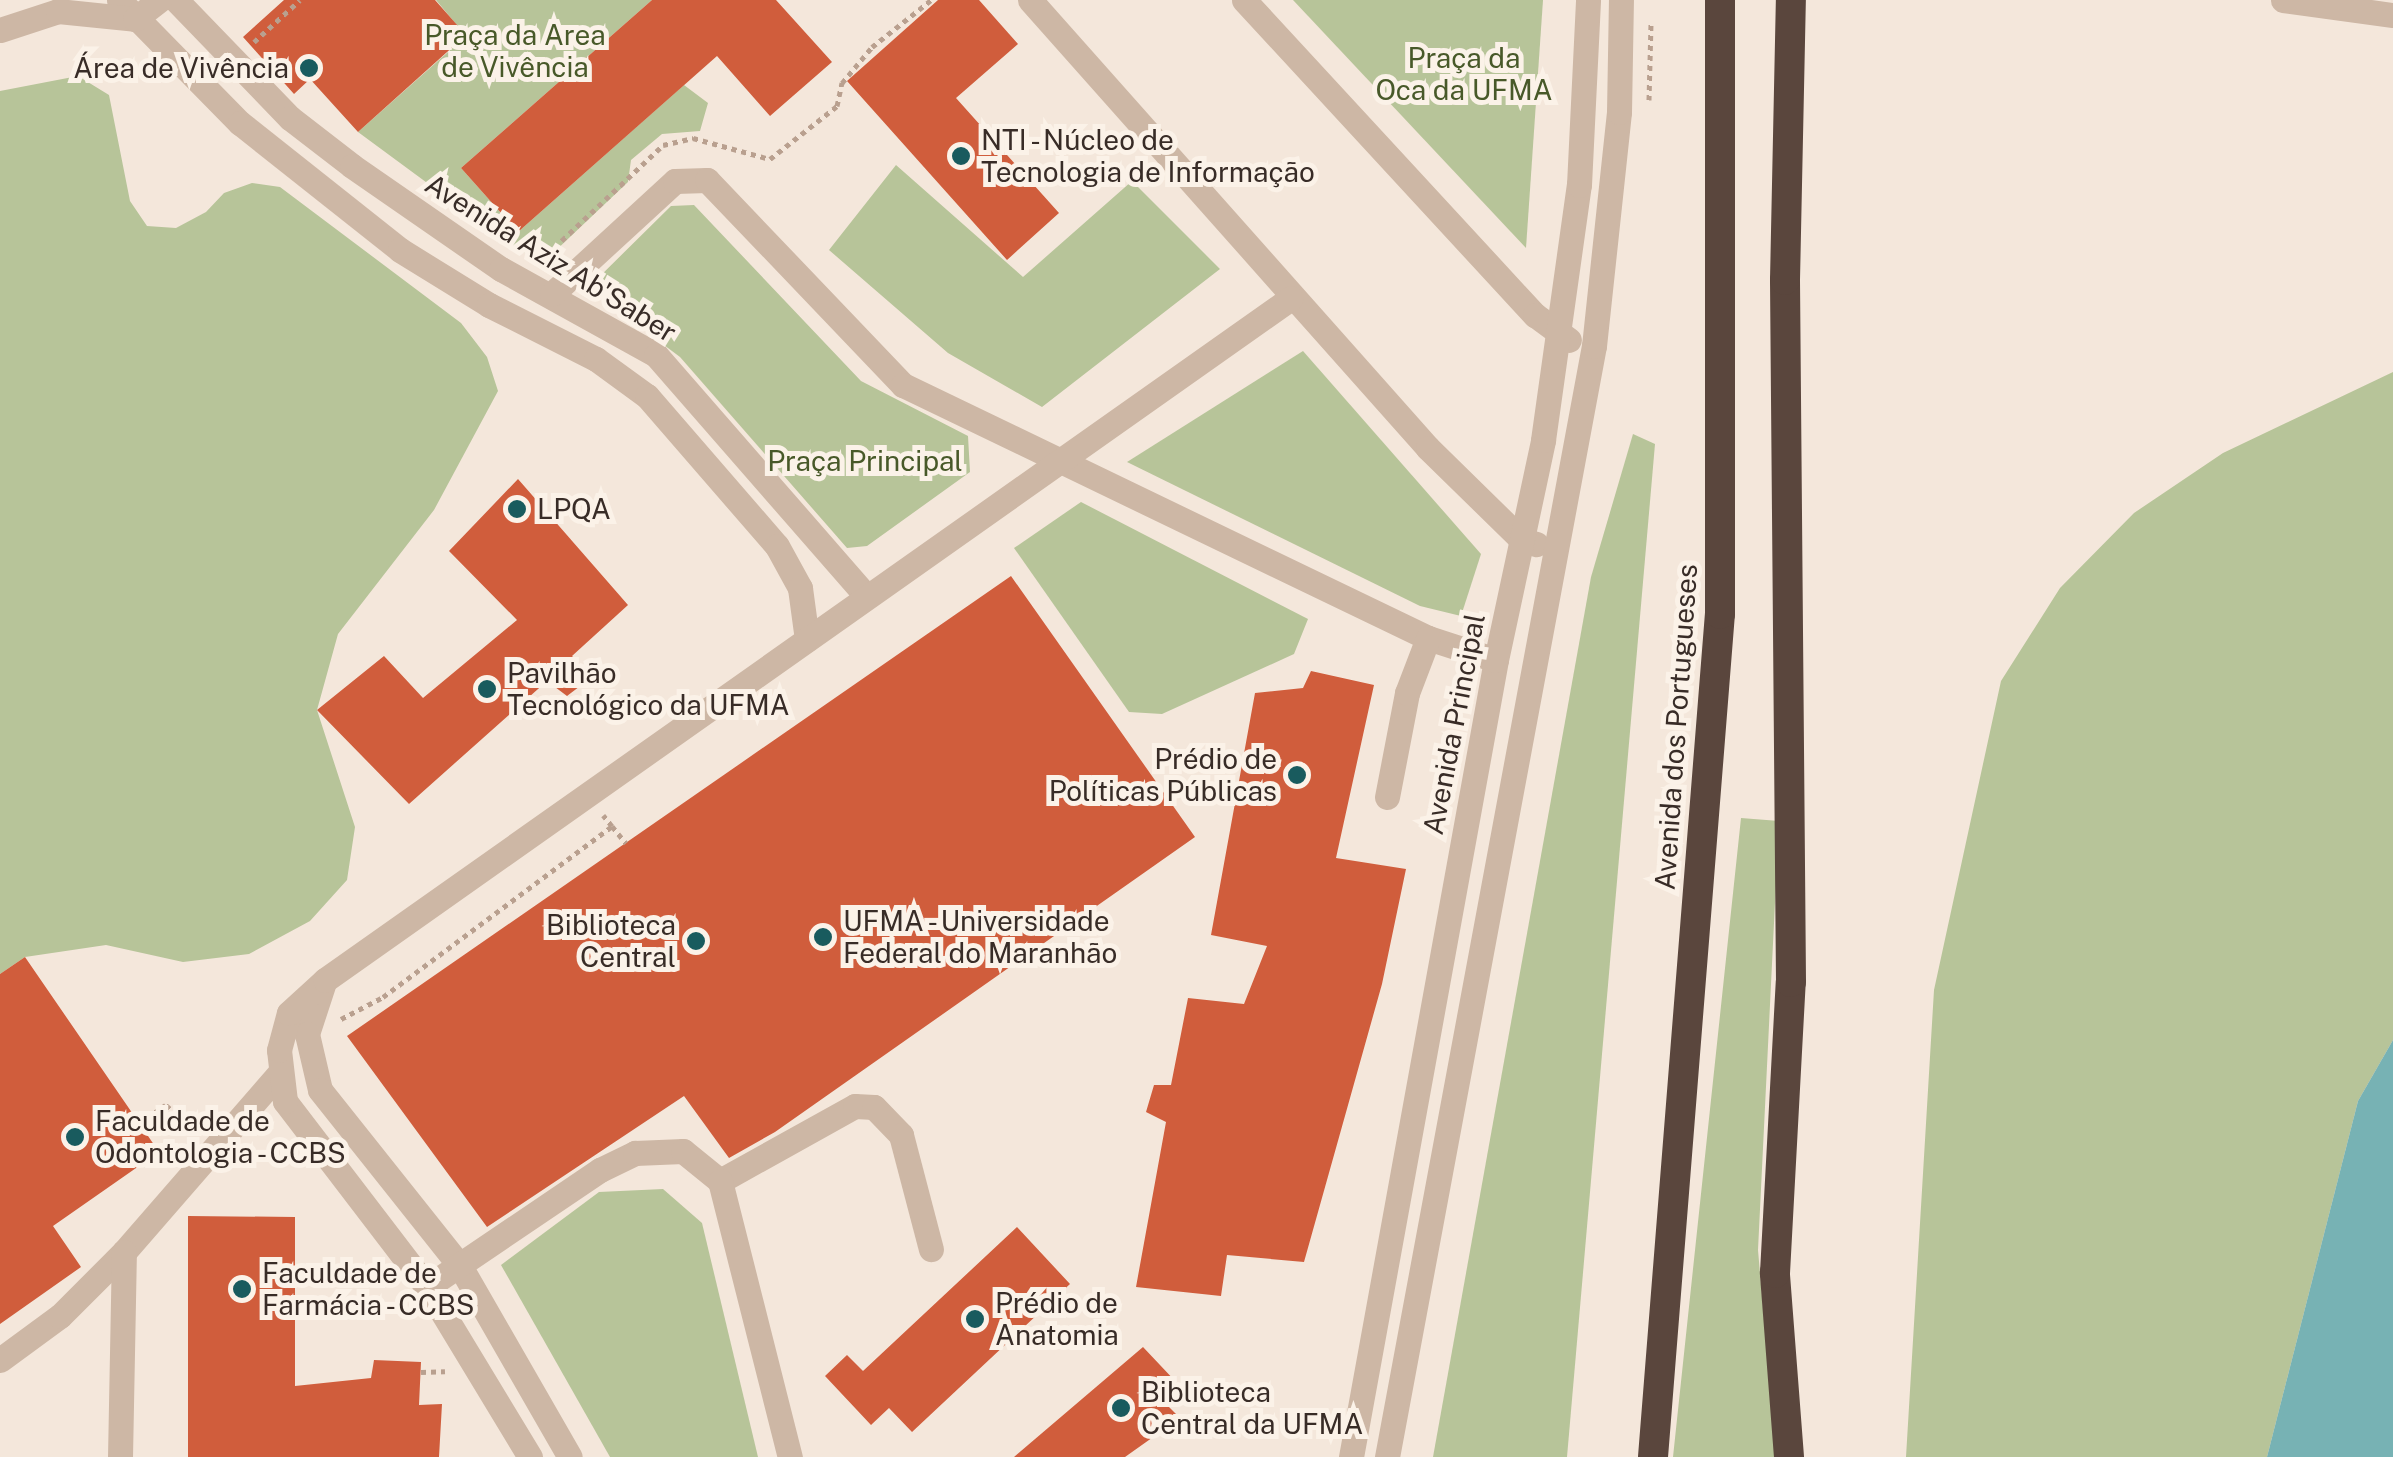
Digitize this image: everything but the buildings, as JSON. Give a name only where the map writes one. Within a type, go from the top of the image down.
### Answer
[{"type":"highway","name":"Avenida dos Portugueses","points":[[1653,1457],[1720,614],[1720,0]]},
{"type":"highway","points":[[1788,1457],[1775,1273],[1790,982],[1785,280],[1791,0]]},
{"type":"street","points":[[0,30],[58,11],[127,10],[159,0]]},
{"type":"street","name":"Avenida Aziz Ab'Saber","points":[[176,0],[235,66],[352,166],[454,239],[620,330],[690,386],[868,597]]},
{"type":"street","points":[[1030,0],[1291,298],[1522,540],[1557,549]]},
{"type":"street","points":[[1244,0],[1558,338],[1594,346]]},
{"type":"street","name":"Avenida Principal","points":[[1351,1457],[1558,338],[1578,185],[1588,0]]},
{"type":"street","points":[[1387,1457],[1594,346],[1619,112],[1621,0]]},
{"type":"street","points":[[2284,0],[2393,15]]},
{"type":"street","points":[[127,10],[240,123],[400,250],[488,305],[596,358],[665,414],[776,546],[800,588],[806,640]]},
{"type":"street","points":[[552,294],[675,181],[707,180],[886,372],[1428,638],[1496,660]]},
{"type":"street","points":[[0,1360],[60,1316],[217,1150],[278,1075],[289,1013],[325,980],[1291,298]]},
{"type":"street","points":[[596,358],[620,330]]},
{"type":"street","points":[[1386,796],[1407,693],[1428,638]]},
{"type":"street","points":[[325,980],[307,1034],[320,1090],[460,1266],[570,1457]]},
{"type":"street","points":[[278,1075],[300,1126],[427,1286],[530,1457]]},
{"type":"street","points":[[720,1182],[856,1106],[874,1107],[901,1135],[930,1250]]},
{"type":"street","points":[[427,1286],[635,1154],[683,1151],[720,1182],[790,1457]]},
{"type":"street","points":[[120,1457],[124,1252]]},
{"type":"path","points":[[235,66],[300,0]]},
{"type":"path","points":[[527,274],[663,145],[693,138],[770,158],[838,106],[842,83],[872,48],[931,0]]},
{"type":"path","points":[[588,795],[626,843]]},
{"type":"path","points":[[336,1024],[350,1010],[383,998],[612,826]]},
{"type":"path","points":[[139,1122],[166,1105],[217,1150]]},
{"type":"path","points":[[421,1372],[448,1371]]},
{"type":"green space","name":"Praça da Area de Vivência","points":[[436,0],[652,0],[461,168],[518,232],[684,85],[708,103],[700,131],[662,134],[631,160],[628,182],[551,255],[521,252],[358,132],[466,36]]},
{"type":"green space","name":"Praça da Oca da UFMA","points":[[1293,0],[1543,0],[1526,248]]},
{"type":"green space","points":[[78,76],[109,95],[130,201],[147,226],[176,228],[206,212],[224,193],[252,183],[280,187],[461,323],[487,357],[498,391],[434,510],[338,634],[317,710],[355,827],[347,880],[310,921],[249,954],[183,962],[106,945],[25,957],[0,974],[0,91]]},
{"type":"green space","points":[[896,165],[1023,277],[1132,181],[1220,269],[1042,407],[948,353],[829,250]]},
{"type":"green space","name":"Praça Principal","points":[[694,205],[861,381],[968,436],[970,472],[867,546],[847,548],[680,357],[588,288],[671,206]]},
{"type":"green space","points":[[1303,351],[1481,554],[1461,616],[1420,606],[1127,462]]},
{"type":"green space","points":[[2393,372],[2393,1040],[2358,1101],[2267,1457],[1906,1457],[1934,990],[2001,681],[2060,588],[2134,513],[2223,453]]},
{"type":"green space","points":[[1633,434],[1655,444],[1567,1457],[1433,1457],[1591,577]]},
{"type":"green space","points":[[1081,502],[1308,619],[1294,654],[1162,714],[1129,712],[1014,548]]},
{"type":"green space","points":[[1741,818],[1779,821],[1758,1250],[1776,1457],[1673,1457]]},
{"type":"green space","points":[[663,1189],[702,1223],[758,1457],[610,1457],[501,1265],[599,1192]]},
{"type":"water","points":[[2393,1040],[2393,1457],[2267,1457],[2358,1101]]},
{"type":"place","name":"Área de Vivência","points":[[309,68]]},
{"type":"place","name":"NTI - Núcleo de Tecnologia de Informação","points":[[961,156]]},
{"type":"place","name":"LPQA","points":[[517,509]]},
{"type":"place","name":"Pavilhão Tecnológico da UFMA","points":[[487,689]]},
{"type":"place","name":"Prédio de Políticas Públicas","points":[[1297,775]]},
{"type":"place","name":"UFMA - Universidade Federal do Maranhão","points":[[823,937]]},
{"type":"place","name":"Biblioteca Central","points":[[696,941]]},
{"type":"place","name":"Faculdade de Odontologia - CCBS","points":[[75,1137]]},
{"type":"place","name":"Faculdade de Farmácia - CCBS","points":[[242,1289]]},
{"type":"place","name":"Prédio de Anatomia","points":[[975,1319]]},
{"type":"place","name":"Biblioteca Central da UFMA","points":[[1121,1408]]}]
